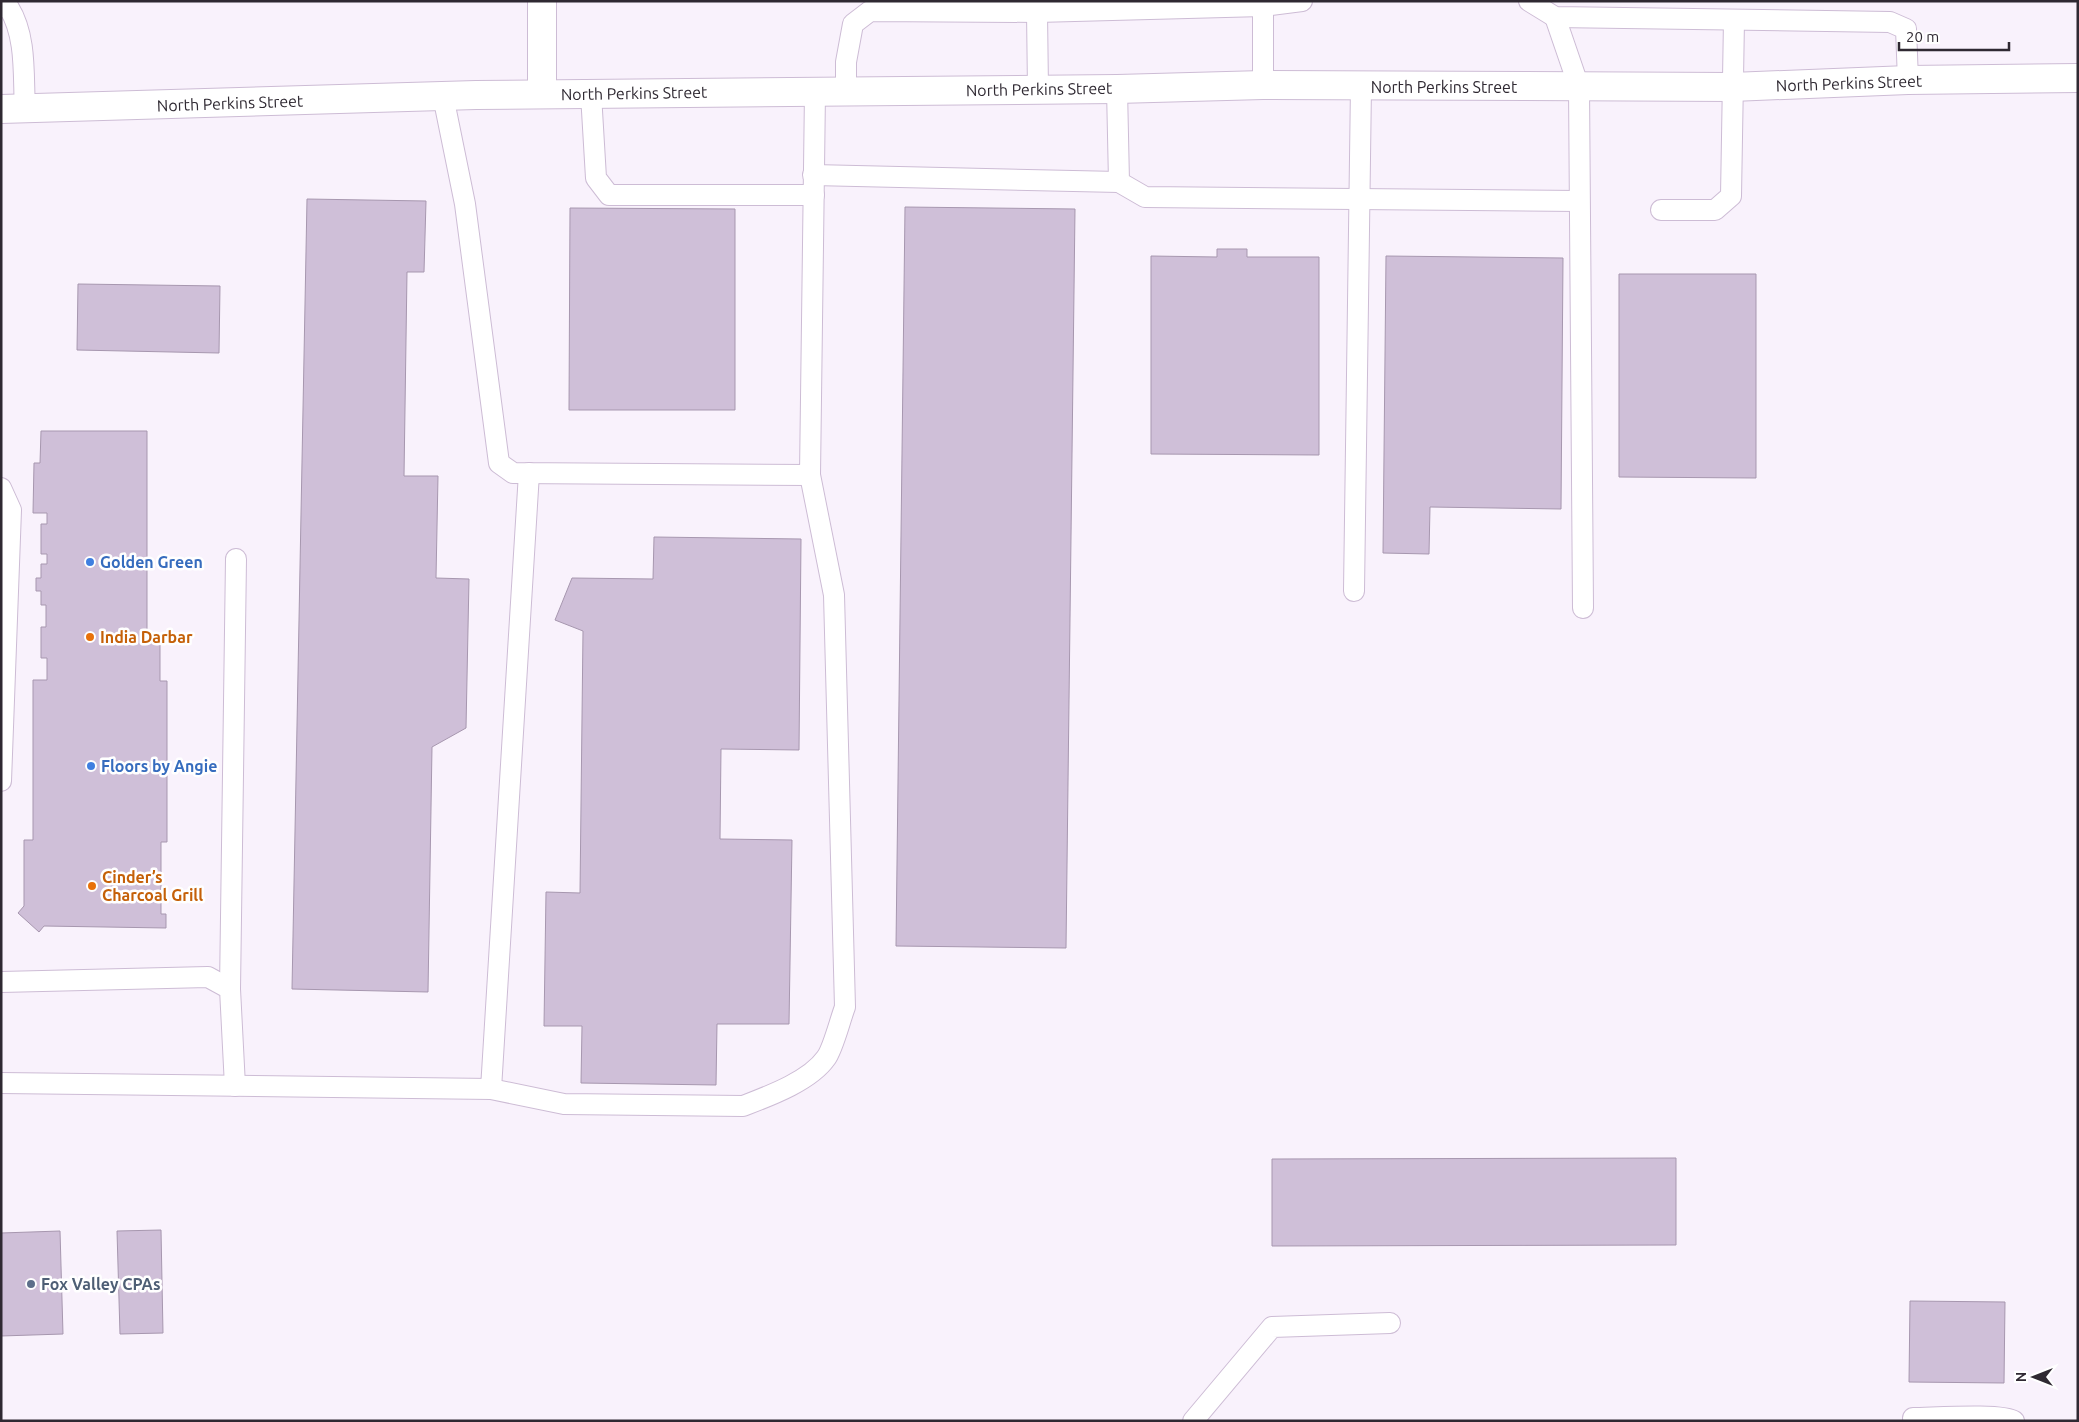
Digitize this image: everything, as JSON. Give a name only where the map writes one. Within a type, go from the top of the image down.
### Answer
[{"type":"street","points":[[542,1],[542,94]]},
{"type":"street","name":"North Perkins Street","points":[[13,109],[542,94],[1038,90],[1263,85],[1732,87],[1908,80],[2078,78]]},
{"type":"lane","points":[[846,91],[846,62],[853,24],[870,12],[1037,12],[1262,6],[1302,1]]},
{"type":"lane","points":[[1529,1],[1555,17],[1890,22],[1906,30],[1908,80]]},
{"type":"lane","points":[[1262,6],[1263,85]]},
{"type":"lane","points":[[1,7],[10,8],[16,19],[20,39],[13,109]]},
{"type":"lane","points":[[1037,12],[1038,90]]},
{"type":"lane","points":[[1555,17],[1578,87],[1583,608]]},
{"type":"lane","points":[[1661,210],[1715,210],[1731,196],[1734,20]]},
{"type":"lane","points":[[1354,590],[1361,198],[1361,86]]},
{"type":"lane","points":[[1117,89],[1119,182]]},
{"type":"lane","points":[[1,1083],[491,1089],[564,1104],[743,1106],[770,1096],[808,1075],[827,1058],[845,1007],[834,595],[810,475],[815,92]]},
{"type":"lane","points":[[591,94],[596,178],[608,195],[813,185],[1119,182],[1145,197],[1578,201]]},
{"type":"lane","points":[[443,96],[465,204],[499,463],[513,473],[810,475]]},
{"type":"lane","points":[[491,1089],[529,473]]},
{"type":"lane","points":[[1,488],[11,510],[1,781]]},
{"type":"lane","points":[[235,1086],[230,989],[236,559]]},
{"type":"lane","points":[[1,982],[208,977],[230,989]]},
{"type":"lane","points":[[1193,1421],[1272,1327],[1390,1324]]},
{"type":"lane","points":[[1914,1418],[1995,1417],[2011,1418],[2014,1421]]},
{"type":"building","points":[[307,199],[426,201],[424,272],[407,272],[404,476],[438,476],[436,578],[469,579],[466,728],[432,747],[428,992],[292,989]]},
{"type":"building","points":[[905,207],[1075,209],[1066,948],[896,946]]},
{"type":"building","points":[[570,208],[735,209],[735,410],[569,410]]},
{"type":"building","points":[[1217,249],[1247,249],[1247,257],[1319,257],[1319,455],[1151,454],[1151,256],[1217,257]]},
{"type":"building","points":[[1386,256],[1563,258],[1561,509],[1430,507],[1429,554],[1383,553]]},
{"type":"building","points":[[1619,274],[1756,274],[1756,478],[1619,477]]},
{"type":"building","points":[[78,284],[220,286],[219,353],[77,350]]},
{"type":"building","points":[[41,431],[147,431],[147,643],[160,643],[160,681],[167,681],[167,842],[161,842],[161,914],[166,914],[166,928],[44,926],[39,932],[18,913],[24,906],[24,840],[33,840],[33,680],[47,680],[47,658],[41,658],[41,627],[46,627],[46,605],[41,605],[41,591],[36,591],[36,578],[41,578],[41,564],[47,564],[47,554],[41,554],[41,524],[47,524],[47,513],[33,513],[34,463],[40,463]]},
{"type":"building","points":[[654,537],[801,539],[799,750],[721,749],[720,839],[792,840],[789,1024],[717,1024],[716,1085],[581,1083],[582,1026],[544,1026],[546,892],[580,893],[583,631],[555,620],[572,578],[653,579]]},
{"type":"building","points":[[1676,1158],[1676,1245],[1272,1246],[1272,1159]]},
{"type":"building","points":[[161,1230],[163,1333],[120,1334],[117,1231]]},
{"type":"building","name":"Fox Valley CPAs","points":[[60,1231],[63,1334],[1,1336],[1,1233]]},
{"type":"building","points":[[1910,1301],[2005,1302],[2004,1383],[1909,1382]]},
{"type":"place","name":"Golden Green","points":[[90,562]]},
{"type":"place","name":"India Darbar","points":[[90,637]]},
{"type":"place","name":"Floors by Angie","points":[[91,766]]},
{"type":"place","name":"Cinder’s Charcoal Grill","points":[[92,886]]},
{"type":"place","name":"Fox Valley CPAs","points":[[31,1284]]}]
